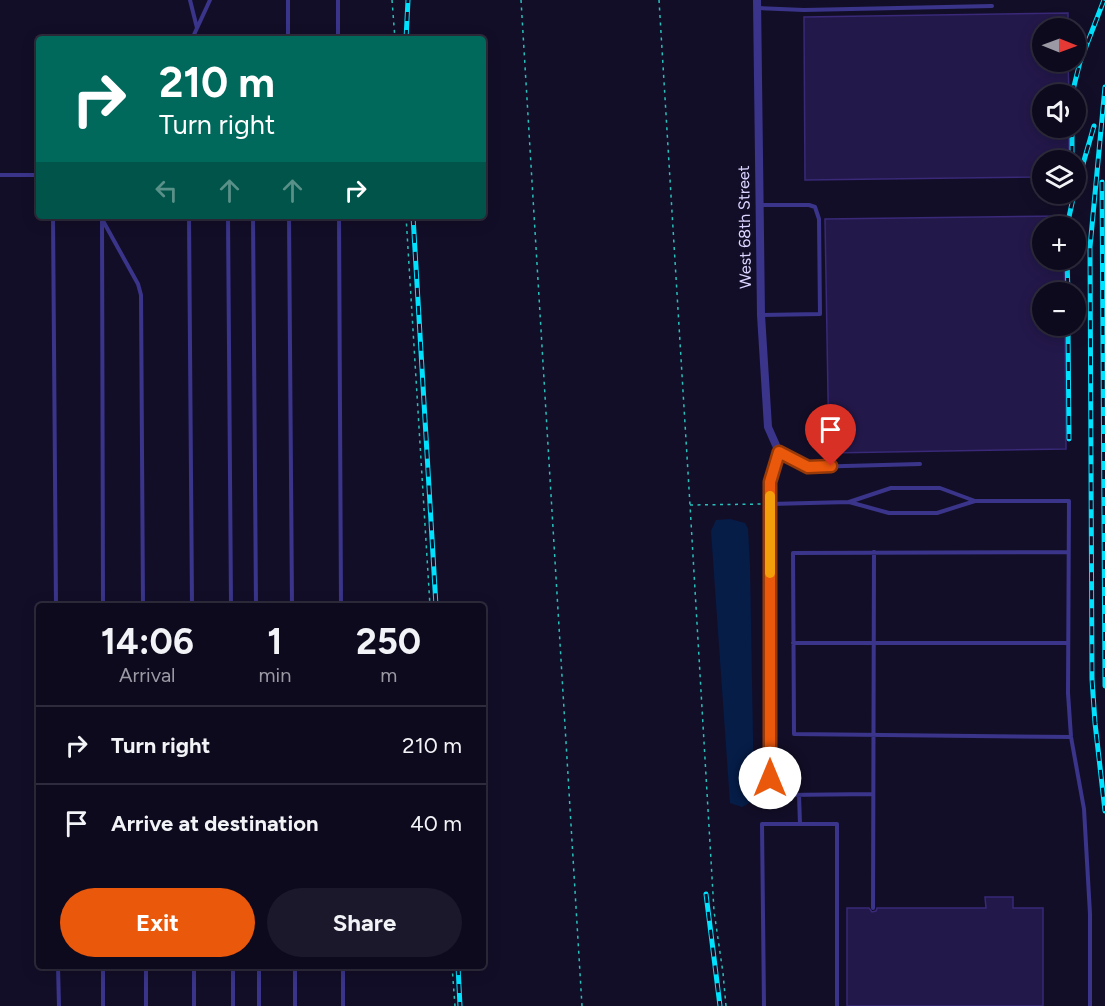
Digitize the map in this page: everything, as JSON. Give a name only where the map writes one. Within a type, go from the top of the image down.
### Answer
[{"type":"street","name":"West 68th Street","points":[[757,4],[760,315],[768,427],[779,452]]},
{"type":"lane","points":[[190,0],[197,28]]},
{"type":"lane","points":[[193,36],[210,0]]},
{"type":"lane","points":[[288,0],[288,36]]},
{"type":"lane","points":[[338,0],[338,36]]},
{"type":"lane","points":[[757,4],[804,10],[992,6]]},
{"type":"lane","points":[[0,175],[36,176]]},
{"type":"lane","points":[[759,205],[815,207],[819,219],[820,314],[760,315]]},
{"type":"lane","points":[[53,219],[56,603]]},
{"type":"lane","points":[[102,219],[103,603]]},
{"type":"lane","points":[[103,219],[138,284],[141,295],[143,603]]},
{"type":"lane","points":[[189,219],[192,603]]},
{"type":"lane","points":[[228,219],[231,603]]},
{"type":"lane","points":[[253,219],[256,603]]},
{"type":"lane","points":[[289,219],[292,603]]},
{"type":"lane","points":[[339,219],[341,603]]},
{"type":"lane","points":[[873,794],[785,795],[770,778],[770,482],[779,452],[808,467],[920,464]]},
{"type":"lane","points":[[849,502],[891,488],[940,488],[975,501]]},
{"type":"lane","points":[[770,504],[849,502],[889,513],[937,513],[975,501],[1069,501],[1068,693],[1071,737],[1084,809],[1090,914],[1090,1006]]},
{"type":"lane","points":[[1068,552],[793,552],[794,734],[1071,737]]},
{"type":"lane","points":[[873,908],[874,552]]},
{"type":"lane","points":[[794,643],[1068,643]]},
{"type":"lane","points":[[800,795],[800,824]]},
{"type":"lane","points":[[764,1006],[762,824],[837,824],[837,1006]]},
{"type":"lane","points":[[58,969],[58,1006]]},
{"type":"lane","points":[[103,969],[103,1006]]},
{"type":"lane","points":[[146,969],[146,1006]]},
{"type":"lane","points":[[194,969],[194,1006]]},
{"type":"lane","points":[[233,969],[233,1006]]},
{"type":"lane","points":[[259,969],[259,1006]]},
{"type":"lane","points":[[295,969],[295,1006]]},
{"type":"lane","points":[[343,969],[343,1006]]},
{"type":"path","points":[[392,0],[395,36]]},
{"type":"path","points":[[521,0],[582,1006]]},
{"type":"path","points":[[659,0],[714,911],[726,1006]]},
{"type":"path","points":[[406,219],[430,603]]},
{"type":"path","points":[[690,505],[770,504]]},
{"type":"path","points":[[452,969],[455,1006]]},
{"type":"water","points":[[730,519],[745,523],[748,529],[750,566],[754,796],[751,802],[742,807],[730,803],[711,531],[716,520]]},
{"type":"building","points":[[1068,13],[1068,18],[1032,18],[1032,72],[1068,72],[1069,84],[1032,84],[1032,138],[1069,138],[1069,150],[1032,150],[1032,177],[805,180],[804,17]]},
{"type":"building","points":[[1032,216],[1032,270],[1064,270],[1065,282],[1032,282],[1032,336],[1065,336],[1066,449],[829,453],[825,219]]},
{"type":"building","points":[[985,897],[1013,897],[1013,908],[1043,908],[1043,1006],[847,1006],[847,908],[869,908],[872,912],[877,908],[986,908]]},
{"type":"railway","points":[[406,36],[408,0]]},
{"type":"railway","points":[[1074,84],[1080,62],[1104,0]]},
{"type":"railway","points":[[1105,87],[1090,247],[1092,679],[1105,811]]},
{"type":"railway","points":[[1086,154],[1094,126]]},
{"type":"railway","points":[[1072,138],[1072,150]]},
{"type":"railway","points":[[1102,182],[1105,686]]},
{"type":"railway","points":[[1069,216],[1072,204]]},
{"type":"railway","points":[[413,219],[436,603]]},
{"type":"railway","points":[[1067,270],[1068,282]]},
{"type":"railway","points":[[1068,336],[1069,439]]},
{"type":"railway","points":[[706,894],[720,1006]]},
{"type":"railway","points":[[458,969],[460,1006]]},
{"type":"slow traffic","points":[[770,496],[770,573]]},
{"type":"route","points":[[770,778],[770,482],[779,452],[808,467],[831,466]]}]
